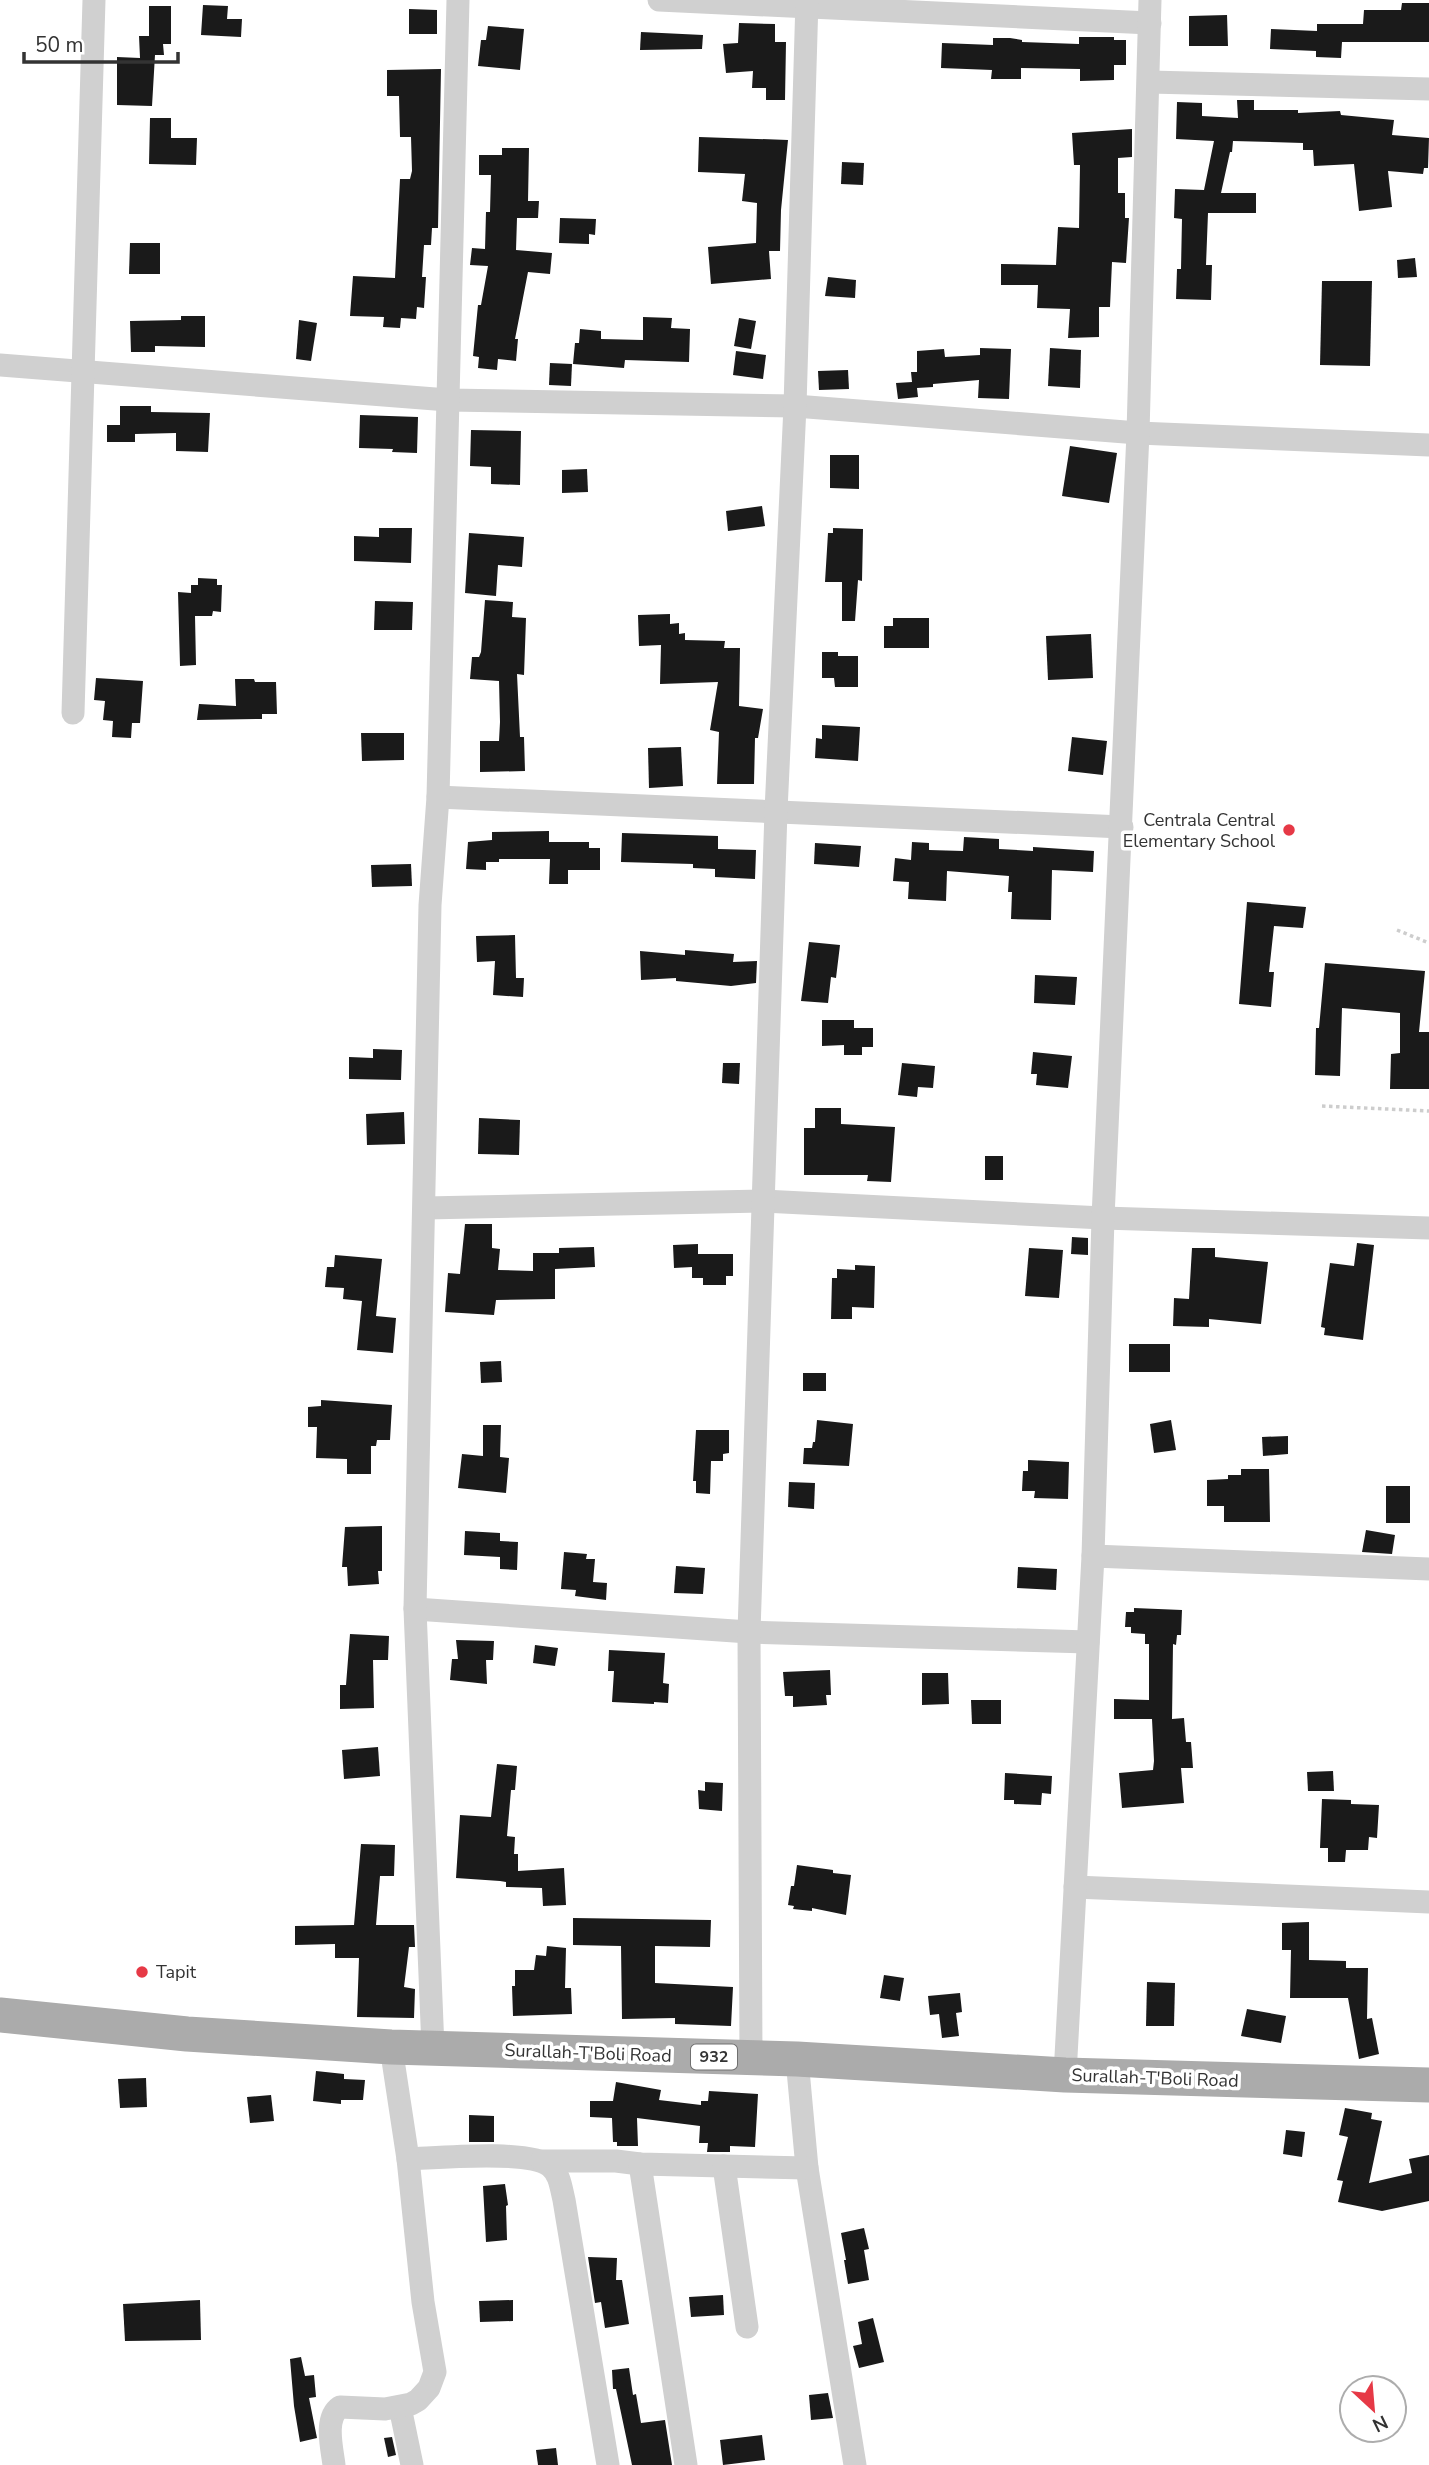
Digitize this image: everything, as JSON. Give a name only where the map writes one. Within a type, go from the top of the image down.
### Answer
[{"type":"main road","name":"Surallah-T'Boli Road","points":[[0,2015],[187,2035],[391,2047],[797,2059],[1065,2075],[1429,2085]]},
{"type":"street","points":[[73,713],[94,0]]},
{"type":"street","points":[[433,2048],[415,1609],[430,905],[438,797],[458,0]]},
{"type":"street","points":[[659,0],[1150,11],[1138,433],[1103,1218],[1093,1556],[1065,2075]]},
{"type":"street","points":[[751,2058],[750,1632],[776,811],[795,406],[806,3]]},
{"type":"street","points":[[1149,82],[1429,89]]},
{"type":"street","points":[[0,365],[448,400],[795,406],[1138,433],[1429,445]]},
{"type":"street","points":[[438,797],[1122,827]]},
{"type":"street","points":[[425,1208],[762,1201],[1103,1218],[1429,1228]]},
{"type":"street","points":[[1093,1556],[1429,1569]]},
{"type":"street","points":[[415,1609],[750,1632],[1087,1642]]},
{"type":"street","points":[[1075,1887],[1429,1902]]},
{"type":"street","points":[[334,2465],[330,2424],[332,2414],[338,2407],[385,2409],[411,2404],[429,2388],[436,2366],[423,2302],[408,2159],[391,2047]]},
{"type":"street","points":[[797,2059],[807,2168],[855,2465]]},
{"type":"street","points":[[408,2159],[497,2155],[542,2161],[807,2168]]},
{"type":"street","points":[[542,2161],[556,2172],[560,2180],[608,2465]]},
{"type":"street","points":[[640,2164],[686,2465]]},
{"type":"street","points":[[724,2166],[747,2327]]},
{"type":"street","points":[[400,2407],[412,2465]]},
{"type":"path","points":[[1397,930],[1429,943]]},
{"type":"path","points":[[1322,1106],[1429,1111]]},
{"type":"building","points":[[1402,3],[1429,3],[1429,42],[1342,42],[1341,58],[1316,57],[1316,51],[1270,49],[1271,29],[1317,31],[1317,24],[1363,24],[1364,10],[1401,10]]},
{"type":"building","points":[[203,5],[228,6],[227,19],[242,19],[241,37],[201,35]]},
{"type":"building","points":[[149,6],[171,6],[171,44],[163,44],[164,55],[155,55],[152,106],[117,105],[117,57],[140,58],[139,36],[149,36]]},
{"type":"building","points":[[409,9],[437,10],[437,34],[409,34]]},
{"type":"building","points":[[1227,15],[1228,46],[1189,46],[1189,16]]},
{"type":"building","points":[[739,23],[775,24],[775,42],[786,42],[785,100],[766,100],[766,88],[752,88],[753,71],[726,73],[723,44],[738,43]]},
{"type":"building","points":[[488,26],[524,29],[520,70],[478,66],[481,40],[486,40]]},
{"type":"building","points":[[641,32],[703,35],[702,49],[640,50]]},
{"type":"building","points":[[1079,37],[1114,37],[1114,40],[1126,40],[1126,65],[1114,65],[1114,80],[1080,81],[1080,69],[1021,68],[1021,79],[991,79],[992,70],[941,68],[942,43],[993,45],[993,38],[1010,38],[1022,42],[1079,44]]},
{"type":"building","points":[[441,69],[438,228],[432,228],[431,245],[424,245],[424,308],[417,307],[416,319],[401,318],[400,328],[383,327],[384,317],[350,316],[353,276],[395,278],[400,179],[410,179],[412,171],[411,137],[400,137],[399,96],[387,96],[387,70]]},
{"type":"building","points":[[1237,100],[1254,100],[1254,110],[1298,110],[1298,113],[1340,111],[1341,115],[1394,120],[1392,135],[1429,138],[1428,168],[1424,168],[1423,174],[1388,171],[1392,207],[1359,211],[1354,164],[1314,166],[1313,150],[1303,150],[1303,143],[1233,141],[1221,193],[1256,193],[1256,213],[1208,213],[1206,265],[1212,265],[1211,300],[1176,299],[1177,269],[1181,269],[1182,219],[1174,218],[1175,189],[1204,190],[1214,141],[1176,139],[1177,102],[1202,103],[1202,116],[1238,118]]},
{"type":"building","points":[[150,118],[171,118],[171,138],[197,138],[196,165],[149,164]]},
{"type":"building","points":[[1132,129],[1132,157],[1118,158],[1118,193],[1125,193],[1125,218],[1129,218],[1126,263],[1112,262],[1110,307],[1099,307],[1099,337],[1068,338],[1070,309],[1037,308],[1038,285],[1001,285],[1001,264],[1056,265],[1058,227],[1079,228],[1080,165],[1074,165],[1072,133]]},
{"type":"building","points":[[699,137],[788,140],[780,251],[769,251],[771,279],[711,284],[708,247],[756,243],[757,203],[742,201],[745,174],[698,172]]},
{"type":"building","points":[[502,148],[529,148],[528,201],[539,201],[538,218],[517,218],[516,250],[552,253],[550,274],[528,272],[515,339],[518,339],[516,361],[498,359],[497,370],[478,368],[479,357],[473,356],[478,305],[481,305],[488,266],[470,265],[472,248],[485,249],[486,212],[490,212],[491,175],[479,175],[479,155],[502,155]]},
{"type":"building","points":[[842,162],[864,163],[863,185],[841,184]]},
{"type":"building","points":[[560,218],[596,219],[595,235],[589,234],[589,244],[559,243]]},
{"type":"building","points":[[130,243],[160,243],[160,274],[129,274]]},
{"type":"building","points":[[1415,258],[1417,277],[1398,278],[1397,260]]},
{"type":"building","points":[[828,277],[856,280],[855,298],[825,296]]},
{"type":"building","points":[[1322,281],[1372,281],[1370,366],[1320,365]]},
{"type":"building","points":[[181,316],[205,316],[205,347],[155,346],[155,352],[131,352],[130,321],[181,320]]},
{"type":"building","points":[[643,317],[672,318],[671,328],[690,329],[689,362],[625,360],[624,368],[573,364],[575,343],[579,343],[580,329],[601,331],[601,339],[643,340]]},
{"type":"building","points":[[739,318],[756,321],[751,349],[734,346]]},
{"type":"building","points":[[299,320],[317,323],[311,361],[296,359]]},
{"type":"building","points":[[980,348],[1011,349],[1009,399],[978,398],[979,380],[933,384],[933,387],[917,388],[918,397],[898,399],[896,383],[912,382],[911,372],[917,372],[917,351],[944,349],[945,357],[980,355]]},
{"type":"building","points":[[1050,348],[1081,350],[1080,388],[1048,386]]},
{"type":"building","points":[[736,351],[766,355],[763,379],[733,375]]},
{"type":"building","points":[[550,363],[572,364],[571,386],[549,385]]},
{"type":"building","points":[[848,370],[849,389],[819,390],[818,371]]},
{"type":"building","points":[[120,406],[151,406],[151,412],[210,413],[208,452],[176,451],[176,433],[135,434],[135,442],[107,442],[107,425],[120,425]]},
{"type":"building","points":[[360,415],[418,417],[417,453],[359,448]]},
{"type":"building","points":[[471,430],[521,431],[520,485],[491,484],[491,467],[470,466]]},
{"type":"building","points":[[1070,446],[1117,453],[1109,503],[1062,496]]},
{"type":"building","points":[[830,455],[859,455],[859,489],[830,488]]},
{"type":"building","points":[[587,469],[588,492],[562,493],[562,470]]},
{"type":"building","points":[[762,506],[765,526],[728,531],[726,511]]},
{"type":"building","points":[[379,528],[412,528],[411,563],[354,561],[354,536],[379,537]]},
{"type":"building","points":[[833,528],[863,529],[862,581],[858,580],[855,621],[842,621],[842,582],[825,582],[828,533],[833,533]]},
{"type":"building","points":[[469,533],[524,537],[522,567],[498,565],[496,596],[465,593]]},
{"type":"building","points":[[198,578],[217,579],[217,585],[222,585],[221,612],[213,611],[212,616],[195,616],[196,665],[180,666],[178,592],[191,593],[191,585],[198,585]]},
{"type":"building","points":[[485,600],[513,602],[512,617],[526,618],[524,675],[517,674],[520,737],[524,737],[525,771],[480,772],[480,741],[499,741],[500,722],[499,681],[470,679],[472,657],[479,657],[481,652]]},
{"type":"building","points":[[375,601],[413,602],[412,630],[374,630]]},
{"type":"building","points":[[670,614],[670,624],[679,623],[679,634],[685,633],[685,640],[725,641],[724,648],[740,648],[739,706],[763,709],[758,738],[755,738],[754,784],[717,784],[719,732],[710,730],[718,682],[660,684],[661,645],[639,646],[638,615]]},
{"type":"building","points":[[893,618],[929,618],[929,648],[884,648],[884,626],[893,626]]},
{"type":"building","points":[[1091,634],[1093,678],[1048,680],[1046,636]]},
{"type":"building","points":[[822,652],[838,652],[838,656],[858,656],[858,687],[835,687],[834,678],[822,678]]},
{"type":"building","points":[[96,678],[143,681],[140,723],[132,723],[131,738],[112,737],[113,721],[103,720],[105,701],[94,700]]},
{"type":"building","points":[[235,679],[276,682],[277,714],[262,714],[262,719],[197,720],[199,704],[236,706]]},
{"type":"building","points":[[822,725],[860,727],[858,761],[815,758],[816,738],[822,739]]},
{"type":"building","points":[[361,733],[404,733],[404,760],[362,761]]},
{"type":"building","points":[[1072,737],[1107,741],[1103,775],[1068,771]]},
{"type":"building","points":[[681,747],[683,786],[649,788],[648,748]]},
{"type":"building","points":[[549,831],[549,842],[589,842],[589,848],[600,848],[600,870],[568,870],[568,884],[549,884],[550,859],[499,859],[499,862],[486,862],[486,870],[466,869],[468,842],[492,840],[492,832]]},
{"type":"building","points":[[622,833],[718,836],[718,849],[756,850],[755,879],[715,877],[715,869],[693,868],[693,864],[621,862]]},
{"type":"building","points":[[964,837],[999,839],[999,849],[1033,851],[1033,847],[1094,851],[1093,872],[1052,870],[1051,920],[1011,919],[1012,892],[1008,892],[1009,876],[947,871],[946,901],[908,899],[909,882],[893,881],[895,858],[911,860],[912,842],[929,843],[929,850],[963,851]]},
{"type":"building","points":[[815,843],[861,846],[859,867],[814,864]]},
{"type":"building","points":[[411,864],[412,886],[372,887],[371,865]]},
{"type":"building","points":[[1247,902],[1306,907],[1303,928],[1274,926],[1269,972],[1274,972],[1271,1007],[1239,1004]]},
{"type":"building","points":[[515,935],[516,978],[524,978],[523,997],[493,995],[495,961],[477,962],[476,936]]},
{"type":"building","points":[[809,942],[840,945],[836,978],[831,977],[828,1003],[801,1001]]},
{"type":"building","points":[[685,950],[734,954],[733,962],[757,961],[756,983],[731,986],[676,981],[676,978],[641,980],[640,951],[685,955]]},
{"type":"building","points":[[1325,963],[1425,971],[1419,1032],[1429,1032],[1429,1089],[1390,1089],[1391,1054],[1400,1053],[1400,1013],[1342,1008],[1340,1076],[1315,1075],[1316,1028],[1319,1028]]},
{"type":"building","points":[[1035,975],[1077,977],[1075,1005],[1034,1003]]},
{"type":"building","points":[[822,1020],[854,1020],[854,1028],[873,1028],[873,1047],[862,1047],[862,1055],[844,1055],[844,1045],[822,1046]]},
{"type":"building","points":[[373,1049],[402,1050],[401,1080],[349,1079],[349,1057],[373,1058]]},
{"type":"building","points":[[1033,1052],[1072,1056],[1068,1088],[1036,1085],[1037,1074],[1031,1074]]},
{"type":"building","points":[[723,1063],[740,1063],[739,1084],[722,1083]]},
{"type":"building","points":[[902,1063],[935,1066],[933,1088],[918,1087],[917,1097],[898,1095]]},
{"type":"building","points":[[815,1108],[841,1108],[841,1124],[895,1127],[891,1182],[867,1181],[868,1175],[804,1175],[804,1128],[815,1128]]},
{"type":"building","points":[[404,1112],[405,1144],[367,1145],[366,1114]]},
{"type":"building","points":[[479,1118],[520,1120],[519,1155],[478,1154]]},
{"type":"building","points":[[985,1156],[1003,1156],[1003,1180],[985,1180]]},
{"type":"building","points":[[465,1224],[492,1224],[492,1248],[500,1249],[498,1270],[533,1271],[533,1253],[559,1253],[559,1248],[594,1247],[595,1267],[555,1269],[555,1299],[496,1300],[494,1315],[445,1312],[448,1273],[460,1274]]},
{"type":"building","points":[[1072,1237],[1088,1238],[1088,1255],[1071,1254]]},
{"type":"building","points":[[1357,1243],[1374,1245],[1363,1340],[1324,1335],[1325,1328],[1321,1327],[1330,1263],[1354,1266]]},
{"type":"building","points":[[698,1244],[698,1254],[733,1254],[733,1276],[726,1276],[726,1285],[703,1285],[703,1278],[692,1278],[692,1267],[674,1268],[673,1245]]},
{"type":"building","points":[[1029,1248],[1063,1250],[1059,1298],[1025,1296]]},
{"type":"building","points":[[1192,1248],[1215,1248],[1215,1257],[1268,1262],[1261,1324],[1209,1319],[1209,1327],[1173,1326],[1174,1298],[1189,1299]]},
{"type":"building","points":[[335,1255],[382,1259],[376,1316],[396,1318],[393,1353],[357,1350],[362,1301],[343,1299],[344,1288],[325,1287],[327,1267],[334,1267]]},
{"type":"building","points":[[855,1265],[875,1266],[874,1308],[852,1307],[852,1319],[831,1319],[832,1278],[837,1278],[837,1269],[855,1270]]},
{"type":"building","points":[[1129,1344],[1170,1344],[1170,1372],[1129,1372]]},
{"type":"building","points":[[501,1361],[502,1382],[481,1383],[480,1362]]},
{"type":"building","points":[[803,1373],[826,1373],[826,1391],[803,1391]]},
{"type":"building","points":[[321,1400],[392,1405],[390,1440],[377,1440],[376,1446],[371,1446],[371,1474],[347,1474],[347,1459],[316,1458],[317,1427],[308,1427],[308,1407],[321,1406]]},
{"type":"building","points":[[817,1420],[853,1424],[849,1466],[803,1464],[804,1448],[812,1448],[815,1442]]},
{"type":"building","points":[[1171,1420],[1176,1450],[1154,1453],[1150,1424]]},
{"type":"building","points":[[483,1425],[501,1425],[500,1457],[509,1458],[506,1493],[458,1488],[462,1454],[483,1456]]},
{"type":"building","points":[[696,1430],[729,1430],[729,1453],[723,1454],[723,1461],[711,1461],[710,1494],[696,1493],[696,1481],[693,1481]]},
{"type":"building","points":[[1288,1436],[1288,1454],[1263,1456],[1262,1437]]},
{"type":"building","points":[[1028,1460],[1069,1462],[1068,1499],[1034,1498],[1035,1491],[1022,1491],[1023,1471],[1028,1471]]},
{"type":"building","points":[[1241,1469],[1269,1469],[1270,1522],[1224,1522],[1224,1506],[1207,1506],[1207,1480],[1241,1475]]},
{"type":"building","points":[[789,1482],[815,1483],[814,1509],[788,1507]]},
{"type":"building","points":[[1386,1486],[1410,1486],[1410,1523],[1386,1523]]},
{"type":"building","points":[[382,1526],[382,1571],[378,1571],[379,1584],[348,1586],[347,1567],[342,1567],[345,1527]]},
{"type":"building","points":[[1366,1530],[1395,1535],[1392,1554],[1362,1552]]},
{"type":"building","points":[[465,1531],[500,1533],[500,1541],[518,1542],[517,1570],[500,1569],[500,1557],[464,1555]]},
{"type":"building","points":[[564,1552],[587,1554],[586,1559],[595,1559],[593,1582],[607,1583],[606,1600],[575,1596],[576,1590],[561,1589]]},
{"type":"building","points":[[676,1566],[705,1568],[703,1594],[674,1593]]},
{"type":"building","points":[[1018,1567],[1057,1569],[1056,1590],[1017,1588]]},
{"type":"building","points":[[1134,1608],[1182,1610],[1181,1635],[1177,1635],[1176,1645],[1173,1644],[1172,1719],[1184,1718],[1186,1742],[1191,1742],[1193,1768],[1181,1768],[1184,1803],[1122,1808],[1119,1773],[1153,1770],[1154,1761],[1152,1719],[1114,1719],[1114,1699],[1149,1700],[1149,1644],[1145,1644],[1145,1634],[1131,1633],[1131,1627],[1125,1627],[1126,1612],[1134,1612]]},
{"type":"building","points":[[350,1634],[389,1636],[388,1660],[373,1660],[374,1708],[340,1709],[340,1685],[346,1685]]},
{"type":"building","points":[[456,1640],[494,1641],[493,1660],[486,1660],[487,1684],[450,1680],[452,1659],[458,1659]]},
{"type":"building","points":[[535,1645],[558,1648],[555,1666],[533,1663]]},
{"type":"building","points":[[609,1650],[665,1653],[663,1683],[669,1684],[668,1703],[612,1702],[614,1671],[608,1671]]},
{"type":"building","points":[[830,1670],[831,1695],[826,1695],[827,1705],[793,1707],[793,1696],[785,1696],[783,1672]]},
{"type":"building","points":[[922,1673],[948,1673],[949,1704],[922,1705]]},
{"type":"building","points":[[971,1700],[1001,1700],[1001,1724],[972,1724]]},
{"type":"building","points":[[378,1747],[380,1776],[344,1779],[342,1750]]},
{"type":"building","points":[[497,1764],[517,1766],[515,1790],[511,1790],[507,1836],[515,1837],[514,1854],[518,1854],[518,1871],[564,1868],[566,1905],[543,1906],[542,1888],[506,1887],[506,1882],[456,1878],[460,1815],[491,1817]]},
{"type":"building","points":[[1333,1771],[1334,1791],[1308,1791],[1307,1772]]},
{"type":"building","points":[[1005,1773],[1052,1776],[1051,1794],[1042,1793],[1041,1805],[1014,1804],[1014,1800],[1004,1800]]},
{"type":"building","points":[[705,1782],[723,1783],[722,1811],[699,1809],[698,1790],[705,1791]]},
{"type":"building","points":[[1322,1799],[1379,1805],[1377,1838],[1369,1837],[1368,1850],[1346,1850],[1345,1862],[1328,1862],[1328,1848],[1320,1848]]},
{"type":"building","points":[[361,1844],[395,1845],[394,1876],[380,1876],[376,1925],[414,1925],[415,1947],[409,1947],[404,1987],[415,1989],[414,2018],[357,2017],[359,1958],[335,1958],[335,1944],[295,1945],[295,1926],[354,1925]]},
{"type":"building","points":[[797,1865],[851,1875],[846,1915],[812,1908],[812,1911],[793,1909],[794,1906],[788,1905]]},
{"type":"building","points":[[573,1918],[711,1920],[710,1947],[655,1946],[655,1983],[733,1987],[731,2026],[675,2024],[675,2018],[622,2019],[621,1946],[573,1945]]},
{"type":"building","points":[[1309,1922],[1309,1960],[1346,1961],[1346,1968],[1368,1968],[1367,2019],[1372,2018],[1379,2054],[1359,2059],[1348,1998],[1290,1998],[1291,1950],[1282,1950],[1282,1923]]},
{"type":"building","points":[[547,1946],[566,1948],[565,1988],[571,1988],[572,2014],[513,2016],[512,1986],[515,1986],[515,1970],[534,1970],[536,1955],[546,1956]]},
{"type":"building","points":[[884,1975],[904,1978],[900,2001],[880,1998]]},
{"type":"building","points":[[1147,1982],[1175,1983],[1174,2026],[1146,2026]]},
{"type":"building","points":[[960,1993],[962,2012],[956,2013],[959,2036],[942,2038],[939,2014],[930,2015],[928,1996]]},
{"type":"building","points":[[1247,2009],[1286,2016],[1281,2043],[1241,2036]]},
{"type":"building","points":[[316,2071],[344,2074],[344,2079],[365,2080],[363,2100],[341,2100],[341,2104],[313,2101]]},
{"type":"building","points":[[146,2078],[147,2107],[120,2108],[118,2079]]},
{"type":"building","points":[[616,2082],[661,2090],[659,2100],[701,2105],[701,2101],[708,2101],[709,2091],[758,2094],[755,2147],[730,2146],[730,2152],[707,2152],[708,2143],[699,2143],[700,2126],[637,2118],[638,2146],[617,2146],[617,2142],[613,2142],[612,2118],[590,2117],[590,2101],[613,2101]]},
{"type":"building","points":[[271,2095],[274,2121],[250,2123],[247,2097]]},
{"type":"building","points":[[1345,2108],[1372,2113],[1371,2119],[1382,2121],[1369,2183],[1412,2173],[1409,2159],[1429,2155],[1429,2201],[1382,2211],[1338,2202],[1343,2181],[1337,2180],[1348,2137],[1339,2135]]},
{"type":"building","points":[[469,2115],[494,2116],[494,2142],[469,2142]]},
{"type":"building","points":[[1286,2130],[1305,2132],[1302,2157],[1283,2154]]},
{"type":"building","points":[[505,2184],[508,2205],[507,2240],[486,2242],[483,2186]]},
{"type":"building","points":[[864,2228],[869,2249],[864,2250],[869,2280],[848,2284],[841,2233]]},
{"type":"building","points":[[588,2257],[617,2258],[616,2280],[622,2280],[629,2324],[605,2328],[601,2302],[595,2303]]},
{"type":"building","points":[[723,2295],[724,2315],[691,2317],[689,2297]]},
{"type":"building","points":[[200,2300],[201,2340],[125,2341],[123,2304]]},
{"type":"building","points":[[513,2300],[513,2321],[480,2322],[479,2301]]},
{"type":"building","points":[[873,2318],[884,2362],[859,2368],[853,2346],[862,2344],[858,2322]]},
{"type":"building","points":[[301,2357],[305,2376],[314,2375],[316,2397],[309,2398],[317,2438],[300,2442],[290,2359]]},
{"type":"building","points":[[629,2368],[641,2423],[665,2420],[672,2465],[632,2465],[616,2389],[613,2389],[612,2370]]},
{"type":"building","points":[[828,2393],[833,2418],[811,2420],[809,2395]]},
{"type":"building","points":[[762,2435],[765,2460],[723,2465],[720,2440]]},
{"type":"building","points":[[392,2437],[396,2455],[388,2457],[384,2438]]},
{"type":"building","points":[[556,2448],[558,2465],[538,2465],[536,2450]]},
{"type":"place","name":"Centrala Central Elementary School","points":[[1289,830]]},
{"type":"place","name":"Tapit","points":[[142,1972]]}]
